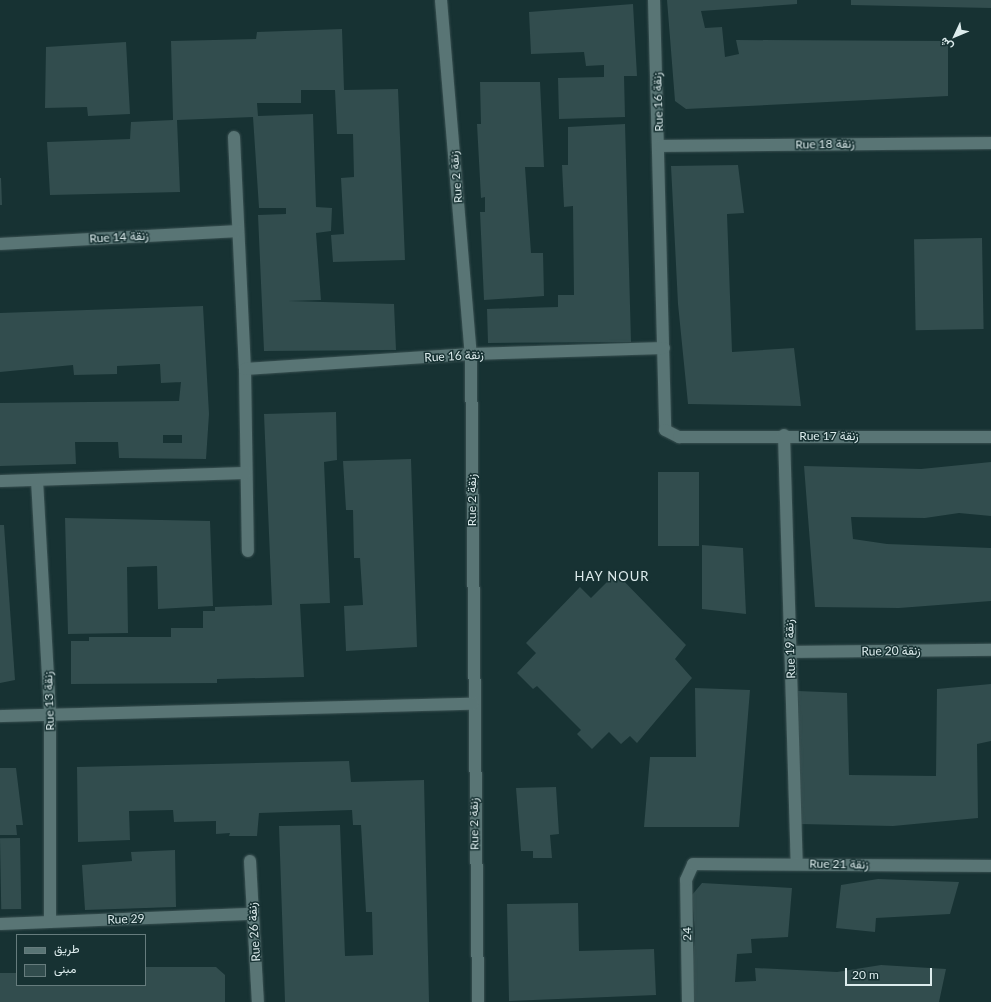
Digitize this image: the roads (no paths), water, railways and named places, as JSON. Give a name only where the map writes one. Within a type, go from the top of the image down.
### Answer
[{"type":"street","name":"Rue 2 زنقة","points":[[441,0],[471,354],[473,704],[478,1002]]},
{"type":"street","name":"Rue 16 زنقة","points":[[654,0],[660,146],[664,348],[663,423],[669,434]]},
{"type":"street","points":[[234,137],[245,369],[248,551]]},
{"type":"street","name":"Rue 18 زنقة","points":[[660,146],[991,143]]},
{"type":"street","name":"Rue 14 زنقة","points":[[0,244],[238,231]]},
{"type":"street","name":"Rue 16 زنقة","points":[[245,369],[471,354],[664,348]]},
{"type":"street","name":"Rue 17 زنقة","points":[[669,434],[679,437],[784,435],[991,437]]},
{"type":"street","name":"Rue 19 زنقة","points":[[784,435],[797,863]]},
{"type":"street","points":[[0,481],[246,473]]},
{"type":"street","name":"Rue 13 زنقة","points":[[37,480],[50,714],[50,922]]},
{"type":"street","name":"Rue 20 زنقة","points":[[790,652],[991,650]]},
{"type":"street","points":[[0,716],[473,704]]},
{"type":"street","name":"Rue 26 زنقة","points":[[250,861],[258,1002]]},
{"type":"street","name":"Rue 21 زنقة","points":[[689,866],[700,862],[991,866]]},
{"type":"street","name":"24","points":[[688,1002],[689,866]]},
{"type":"street","name":"Rue 29","points":[[0,924],[252,914]]},
{"type":"district","name":"HAY NOUR","points":[[612,576]]}]
